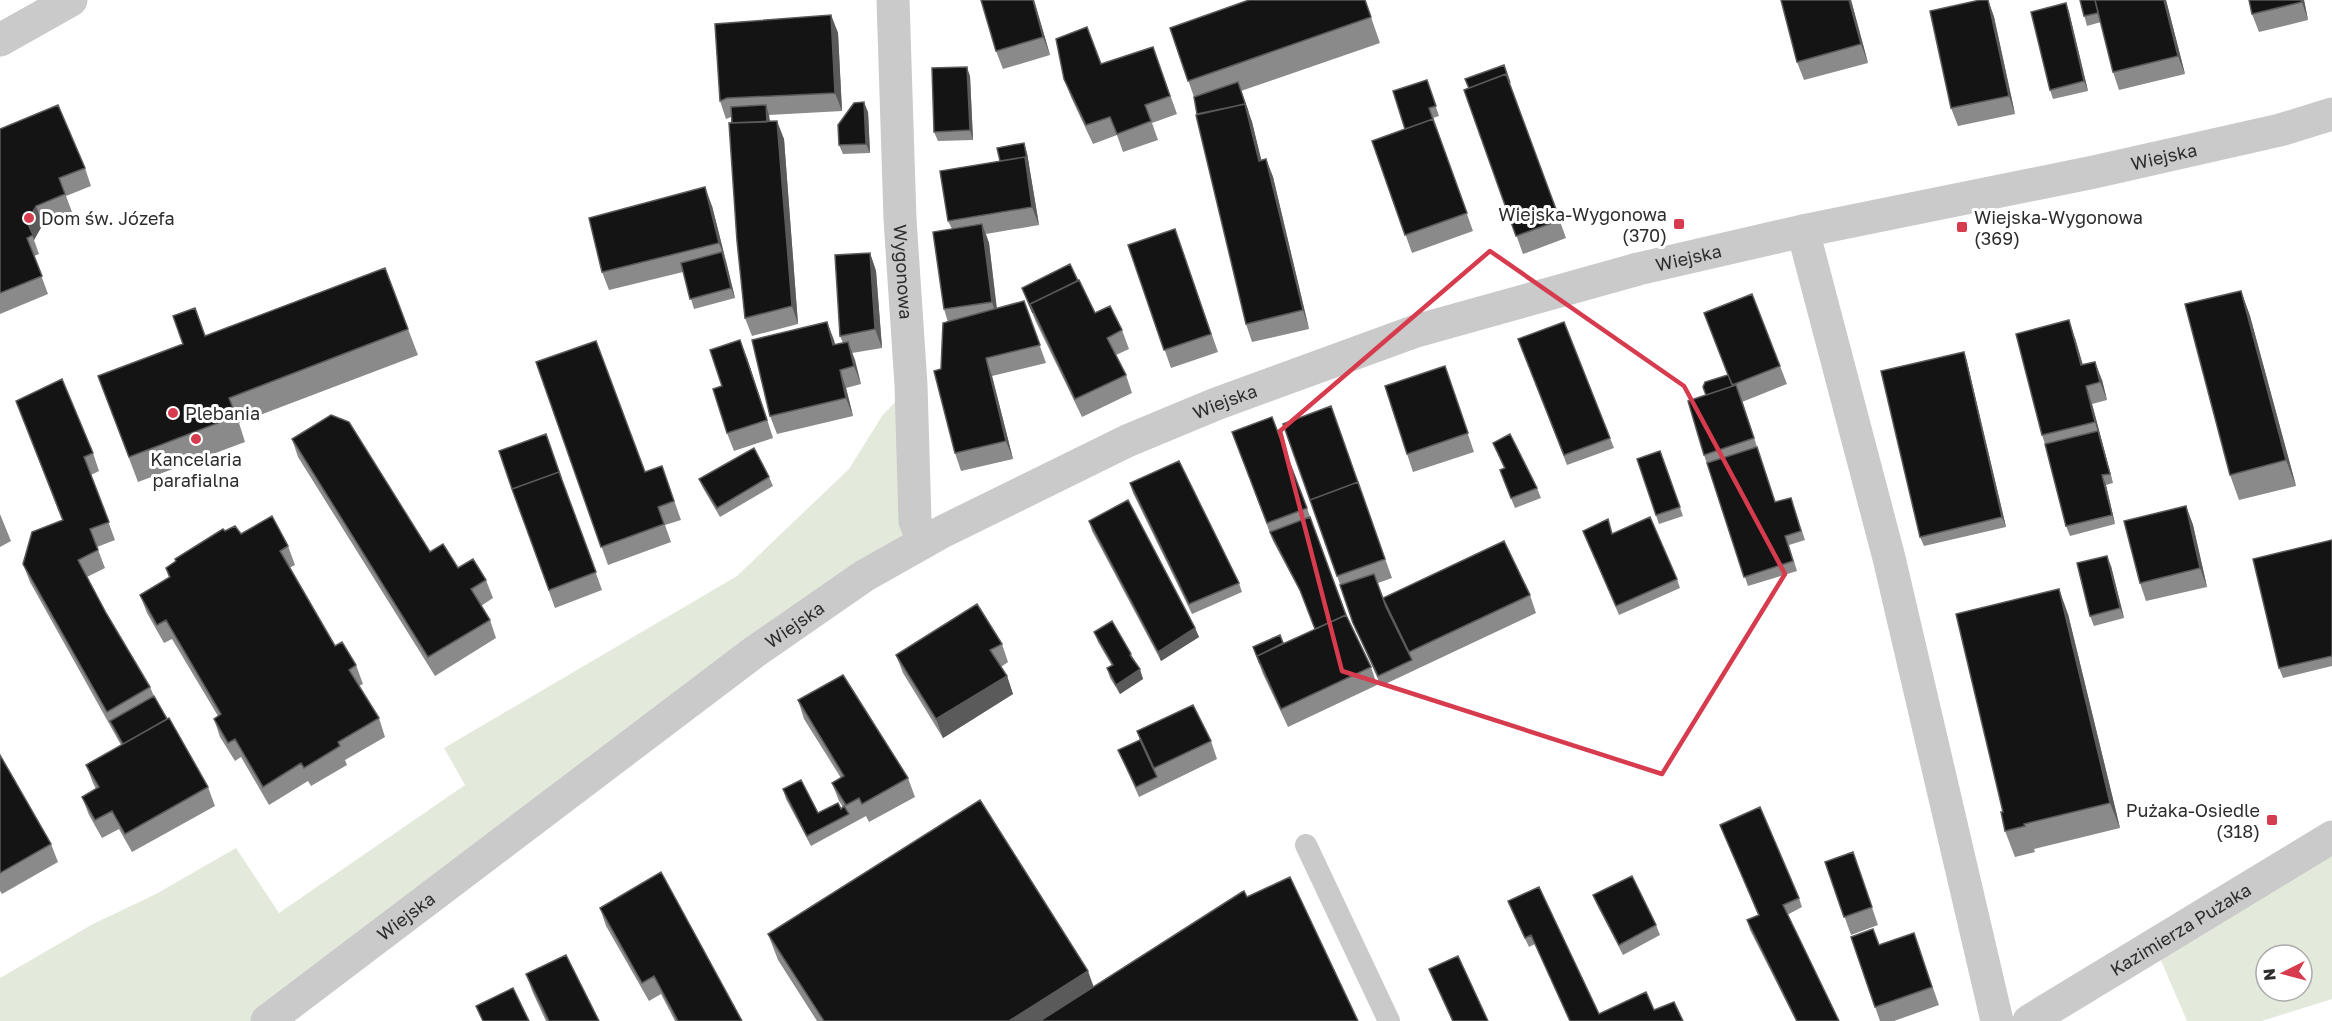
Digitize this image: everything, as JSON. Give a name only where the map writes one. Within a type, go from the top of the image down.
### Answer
[{"type":"street","points":[[0,40],[72,0]]},
{"type":"street","name":"Wygonowa","points":[[893,0],[900,219],[911,385],[915,520],[923,542]]},
{"type":"street","name":"Wiejska","points":[[267,1021],[753,653],[864,576],[1007,498],[1127,441],[1216,404],[1416,331],[1647,267],[1803,231],[2094,172],[2280,129],[2332,114]]},
{"type":"street","points":[[1803,231],[1889,558],[1997,1021]]},
{"type":"street","name":"Kazimierza Pużaka","points":[[2029,1021],[2332,837]]},
{"type":"lane","points":[[1306,845],[1389,1021]]},
{"type":"highlighted area","points":[[1490,251],[1684,386],[1785,574],[1662,774],[1342,671],[1280,431]]},
{"type":"shaded area","points":[[911,385],[923,542],[267,1021],[0,1021],[0,978],[93,924],[156,894],[236,848],[279,913],[465,785],[444,748],[737,576],[849,469],[882,416]]},
{"type":"shaded area","points":[[2332,846],[2332,999],[2262,1021],[2187,1021],[2160,958]]},
{"type":"building","points":[[981,0],[1033,0],[1043,37],[996,51]]},
{"type":"building","points":[[1249,0],[1365,0],[1371,17],[1188,81],[1170,28]]},
{"type":"building","points":[[1781,0],[1849,0],[1861,44],[1797,62]]},
{"type":"building","points":[[1988,0],[2009,96],[1951,108],[1930,11]]},
{"type":"building","points":[[2080,0],[2095,0],[2098,13],[2084,16]]},
{"type":"building","points":[[2095,0],[2164,0],[2178,56],[2113,72]]},
{"type":"building","points":[[2249,0],[2301,0],[2302,2],[2252,14]]},
{"type":"building","points":[[2066,3],[2084,81],[2050,90],[2031,12]]},
{"type":"building","points":[[831,15],[835,93],[727,98],[720,101],[715,24]]},
{"type":"building","points":[[1087,27],[1101,64],[1153,47],[1170,96],[1145,105],[1151,121],[1117,134],[1110,117],[1086,125],[1064,79],[1056,39]]},
{"type":"building","points":[[1504,65],[1510,83],[1506,74],[1469,88],[1465,79]]},
{"type":"building","points":[[967,67],[970,130],[934,132],[932,68]]},
{"type":"building","points":[[1506,74],[1560,220],[1516,236],[1464,90]]},
{"type":"building","points":[[1427,80],[1436,106],[1429,108],[1433,119],[1405,129],[1393,91]]},
{"type":"building","points":[[1238,82],[1248,112],[1245,104],[1197,114],[1194,97]]},
{"type":"building","points":[[864,102],[866,144],[839,145],[838,125],[854,103]]},
{"type":"building","points":[[1245,104],[1259,161],[1266,159],[1303,310],[1246,324],[1196,115]]},
{"type":"building","name":"Dom św. Józefa","points":[[58,105],[85,168],[59,178],[65,194],[36,206],[27,222],[33,235],[27,238],[42,276],[0,293],[0,129]]},
{"type":"building","points":[[766,105],[767,122],[732,123],[731,107]]},
{"type":"building","points":[[1433,119],[1467,213],[1405,235],[1372,141]]},
{"type":"building","points":[[777,121],[792,306],[745,318],[729,123]]},
{"type":"building","points":[[1024,143],[1028,165],[1025,157],[1000,161],[997,148]]},
{"type":"building","points":[[1025,157],[1032,207],[948,221],[940,171]]},
{"type":"building","points":[[705,187],[719,243],[602,272],[589,218]]},
{"type":"building","points":[[982,224],[992,302],[944,309],[933,232]]},
{"type":"building","points":[[1175,229],[1211,334],[1164,350],[1128,245]]},
{"type":"building","points":[[722,252],[731,288],[690,299],[681,263]]},
{"type":"building","points":[[870,253],[875,329],[840,336],[835,255]]},
{"type":"building","points":[[1070,264],[1078,281],[1030,304],[1033,313],[1022,288]]},
{"type":"building","points":[[385,268],[408,329],[229,398],[236,416],[129,457],[98,376],[183,344],[173,316],[195,308],[205,336]]},
{"type":"building","points":[[1079,280],[1095,313],[1110,306],[1122,330],[1107,338],[1126,375],[1075,399],[1030,304]]},
{"type":"building","points":[[2241,291],[2286,460],[2230,475],[2185,304]]},
{"type":"building","points":[[1752,294],[1780,366],[1732,385],[1704,313]]},
{"type":"building","points":[[1024,301],[1040,345],[986,358],[1006,441],[955,453],[934,371],[941,369],[943,323]]},
{"type":"building","points":[[2069,320],[2081,365],[2095,362],[2100,382],[2086,386],[2095,422],[2042,435],[2016,334]]},
{"type":"building","points":[[827,322],[833,345],[848,342],[854,366],[840,370],[846,398],[770,416],[752,340]]},
{"type":"building","points":[[1564,322],[1610,438],[1564,455],[1518,339]]},
{"type":"building","points":[[740,340],[767,420],[727,433],[713,389],[722,386],[710,350]]},
{"type":"building","points":[[596,341],[645,472],[662,466],[674,501],[658,507],[664,524],[601,547],[536,362]]},
{"type":"building","points":[[1964,352],[2002,517],[1920,537],[1881,371]]},
{"type":"building","points":[[1445,366],[1468,433],[1407,454],[1385,386]]},
{"type":"building","points":[[1728,375],[1733,386],[1706,395],[1703,387],[1705,382]]},
{"type":"building","points":[[62,379],[93,453],[84,457],[109,522],[90,529],[98,550],[78,560],[150,687],[107,712],[23,564],[32,532],[63,520],[16,401]]},
{"type":"building","points":[[1736,385],[1754,438],[1704,455],[1688,401]]},
{"type":"building","points":[[1331,406],[1358,482],[1310,500],[1283,424]]},
{"type":"building","points":[[331,415],[349,422],[430,552],[443,544],[458,568],[473,559],[486,580],[471,589],[490,620],[428,657],[292,439]]},
{"type":"building","points":[[1272,417],[1307,508],[1267,523],[1232,432]]},
{"type":"building","points":[[2098,431],[2110,474],[2102,475],[2112,515],[2066,526],[2045,444]]},
{"type":"building","points":[[546,434],[562,480],[559,472],[512,489],[499,451]]},
{"type":"building","points":[[1510,434],[1537,488],[1511,498],[1500,470],[1505,468],[1493,443]]},
{"type":"building","points":[[1757,447],[1775,502],[1791,498],[1801,531],[1785,536],[1793,561],[1744,577],[1707,463]]},
{"type":"building","points":[[754,448],[769,477],[717,508],[699,479]]},
{"type":"building","points":[[1660,451],[1680,507],[1656,515],[1637,459]]},
{"type":"building","points":[[1179,461],[1239,583],[1189,604],[1130,483]]},
{"type":"building","points":[[559,472],[596,572],[549,590],[512,489]]},
{"type":"building","points":[[1358,482],[1385,559],[1337,576],[1310,500]]},
{"type":"building","points":[[1128,500],[1195,628],[1158,652],[1089,521]]},
{"type":"building","points":[[2186,506],[2200,568],[2140,583],[2124,521]]},
{"type":"building","points":[[272,516],[288,546],[280,551],[335,646],[342,642],[356,665],[349,670],[379,718],[338,742],[340,746],[304,768],[301,763],[263,787],[235,739],[228,743],[214,719],[221,714],[166,620],[157,625],[140,595],[170,577],[166,568],[176,561],[175,559],[223,529],[225,531],[235,526],[241,534]]},
{"type":"building","points":[[1310,517],[1346,615],[1315,629],[1300,590],[1270,532]]},
{"type":"building","points":[[1650,517],[1677,579],[1616,606],[1583,531],[1608,519],[1612,534]]},
{"type":"building","points":[[2332,540],[2332,656],[2279,668],[2253,559]]},
{"type":"building","points":[[1504,541],[1530,595],[1409,652],[1383,598]]},
{"type":"building","points":[[2107,556],[2120,608],[2090,616],[2077,563]]},
{"type":"building","points":[[1374,574],[1386,607],[1412,660],[1378,676],[1353,623],[1340,585]]},
{"type":"building","points":[[2059,589],[2110,803],[2024,824],[2025,826],[2005,831],[2001,812],[2003,812],[1956,614]]},
{"type":"building","points":[[977,604],[1002,644],[990,650],[1007,676],[936,719],[896,655]]},
{"type":"building","points":[[1346,615],[1371,667],[1281,709],[1257,656]]},
{"type":"building","points":[[1112,621],[1140,669],[1116,685],[1107,668],[1113,665],[1094,632]]},
{"type":"building","points":[[1280,635],[1283,643],[1257,656],[1260,664],[1253,647]]},
{"type":"building","points":[[843,675],[908,778],[862,804],[859,798],[846,805],[832,783],[844,776],[798,700]]},
{"type":"building","points":[[154,696],[167,719],[123,744],[110,721]]},
{"type":"building","points":[[1193,705],[1211,741],[1154,768],[1137,731]]},
{"type":"building","points":[[169,718],[208,787],[125,834],[112,811],[95,820],[82,797],[99,787],[86,765]]},
{"type":"building","points":[[1140,740],[1157,777],[1136,787],[1118,750]]},
{"type":"building","points":[[0,755],[51,844],[0,873]]},
{"type":"building","points":[[801,780],[818,813],[838,803],[841,809],[844,806],[849,814],[807,836],[783,789]]},
{"type":"building","points":[[980,800],[1088,971],[1009,1021],[824,1021],[768,934]]},
{"type":"building","points":[[1760,807],[1799,898],[1783,905],[1839,1021],[1797,1021],[1747,920],[1759,915],[1720,825]]},
{"type":"building","points":[[1853,852],[1872,907],[1844,917],[1825,862]]},
{"type":"building","points":[[661,872],[742,1021],[678,1021],[654,976],[642,983],[600,908]]},
{"type":"building","points":[[1632,876],[1656,925],[1619,945],[1593,895]]},
{"type":"building","points":[[1290,877],[1358,1021],[1040,1021],[1242,892],[1244,891],[1247,897]]},
{"type":"building","points":[[1539,887],[1599,1014],[1646,992],[1654,1010],[1674,1002],[1683,1021],[1570,1021],[1531,935],[1525,938],[1508,901]]},
{"type":"building","points":[[1873,929],[1879,945],[1914,933],[1932,987],[1875,1007],[1851,937]]},
{"type":"building","points":[[566,955],[599,1021],[549,1021],[526,974]]},
{"type":"building","points":[[1458,956],[1488,1021],[1453,1021],[1429,969]]},
{"type":"building","points":[[513,988],[529,1021],[483,1021],[476,1006]]},
{"type":"place","name":"Dom św. Józefa","points":[[29,218]]},
{"type":"place","name":"Wiejska-Wygonowa (370)","points":[[1679,224]]},
{"type":"place","name":"Wiejska-Wygonowa (369)","points":[[1962,227]]},
{"type":"place","name":"Plebania","points":[[173,413]]},
{"type":"place","name":"Kancelaria parafialna","points":[[196,439]]},
{"type":"place","name":"Pużaka-Osiedle (318)","points":[[2272,820]]}]
